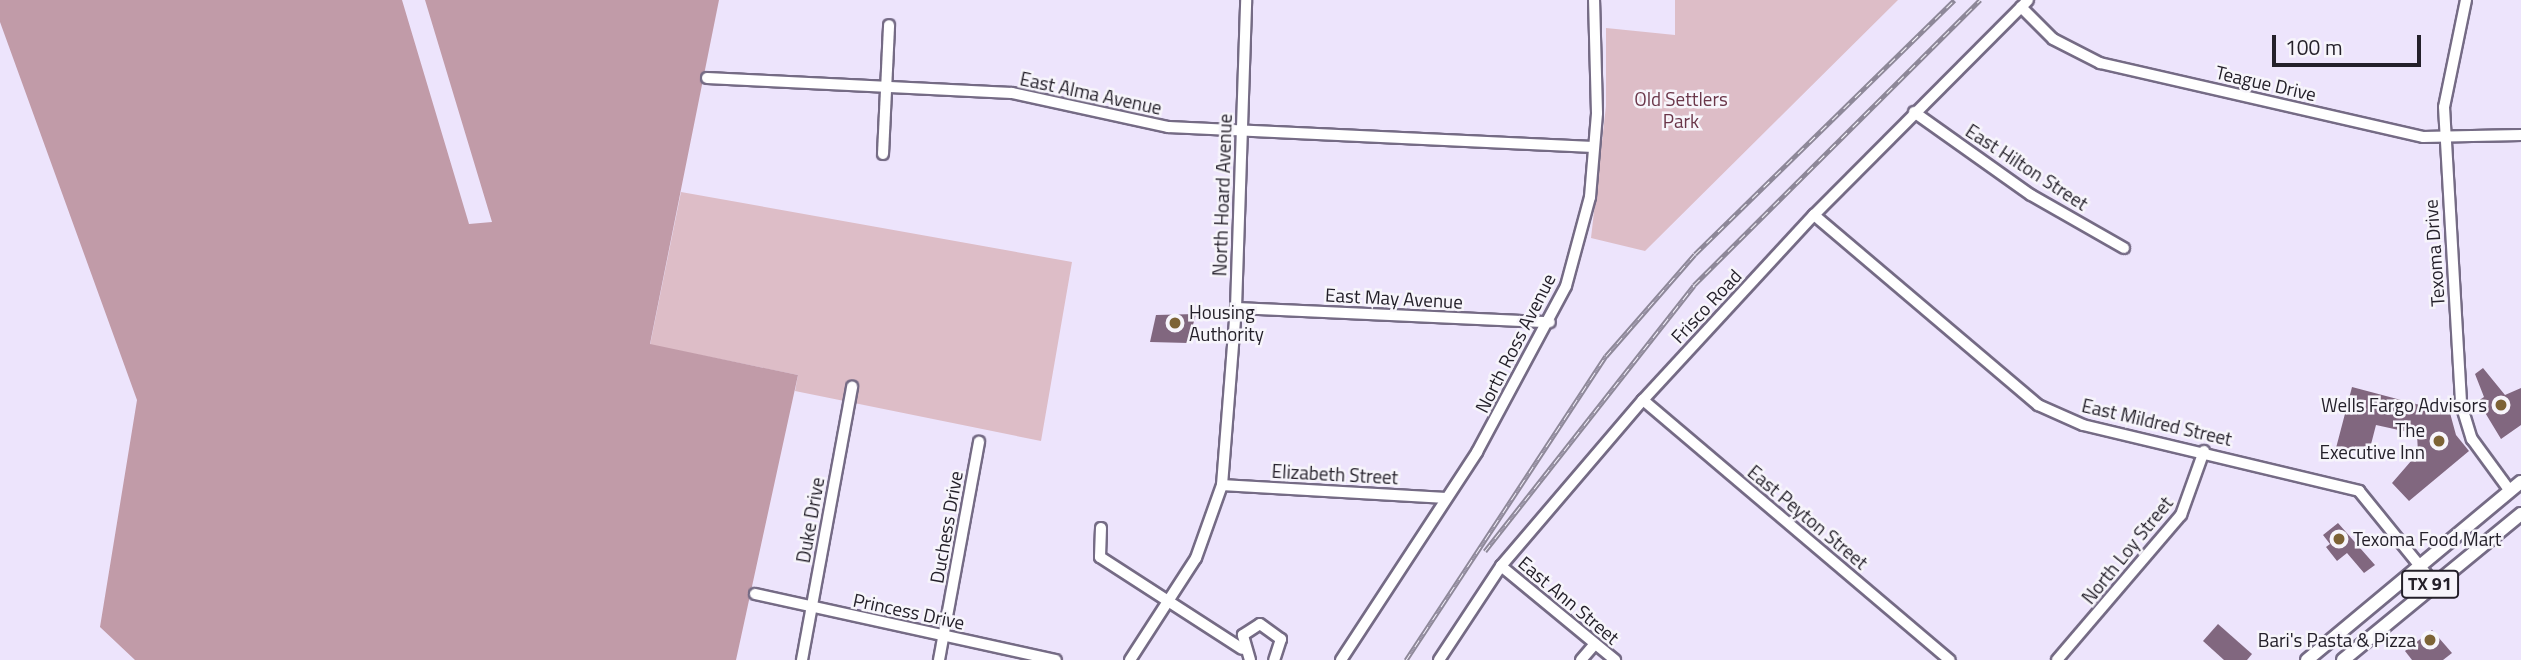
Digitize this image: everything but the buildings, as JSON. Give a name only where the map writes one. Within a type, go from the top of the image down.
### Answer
[{"type":"main road","name":"TX 91","points":[[2307,660],[2419,562],[2516,487]]},
{"type":"main road","name":"TX 91","points":[[2343,660],[2433,582],[2521,514]]},
{"type":"street","name":"North Hoard Avenue","points":[[1130,660],[1196,558],[1222,485],[1236,308],[1246,0]]},
{"type":"street","name":"North Ross Avenue","points":[[1341,660],[1446,498],[1550,322],[1580,241],[1594,147],[1594,0]]},
{"type":"street","name":"Texoma Drive","points":[[2466,0],[2448,68],[2445,139],[2463,421],[2516,487]]},
{"type":"street","name":"Teague Drive","points":[[2025,4],[2053,39],[2100,63],[2445,139],[2521,135]]},
{"type":"street","name":"Frisco Road","points":[[1439,660],[1502,566],[1643,400],[1814,215],[1914,112],[2025,4]]},
{"type":"street","points":[[883,154],[889,25]]},
{"type":"street","name":"East Alma Avenue","points":[[707,78],[1012,93],[1121,121],[1242,131],[1594,147]]},
{"type":"street","name":"East Hilton Street","points":[[1914,112],[2031,195],[2124,248]]},
{"type":"street","name":"East Mildred Street","points":[[1814,215],[2038,405],[2083,425],[2204,451],[2359,491],[2433,582]]},
{"type":"street","name":"East May Avenue","points":[[1236,308],[1550,322]]},
{"type":"street","name":"Duke Drive","points":[[802,660],[852,387]]},
{"type":"street","name":"East Peyton Street","points":[[1643,400],[1950,660]]},
{"type":"street","name":"Duchess Drive","points":[[939,660],[979,442]]},
{"type":"street","name":"North Loy Street","points":[[2057,660],[2181,515],[2204,451]]},
{"type":"street","name":"Elizabeth Street","points":[[1222,485],[1446,498]]},
{"type":"street","points":[[1101,528],[1100,557],[1166,603],[1242,649],[1250,660]]},
{"type":"street","name":"East Ann Street","points":[[1502,566],[1615,660]]},
{"type":"street","name":"Princess Drive","points":[[755,594],[1056,660]]},
{"type":"street","points":[[1242,649],[1248,629],[1267,624],[1281,639],[1273,660]]},
{"type":"street","points":[[1581,660],[1595,644]]},
{"type":"green space","name":"Old Settlers Park","points":[[1675,0],[1898,0],[1645,251],[1591,238],[1606,106],[1606,28],[1675,35]]},
{"type":"green space","points":[[681,192],[1072,262],[1041,441],[795,391],[798,375],[650,345]]},
{"type":"shaded area","points":[[0,0],[402,0],[469,224],[492,222],[425,0],[719,0],[650,344],[798,375],[736,660],[135,660],[100,627],[137,400],[0,22]]},
{"type":"railway","points":[[1406,660],[1606,356],[1695,254],[1954,0]]},
{"type":"railway","points":[[1485,551],[1694,285],[1980,0]]},
{"type":"place","name":"Housing Authority","points":[[1175,323]]},
{"type":"place","name":"Wells Fargo Advisors","points":[[2501,405]]},
{"type":"place","name":"The Executive Inn","points":[[2439,441]]},
{"type":"place","name":"Texoma Food Mart","points":[[2339,539]]},
{"type":"place","name":"Bari's Pasta & Pizza","points":[[2430,640]]}]
